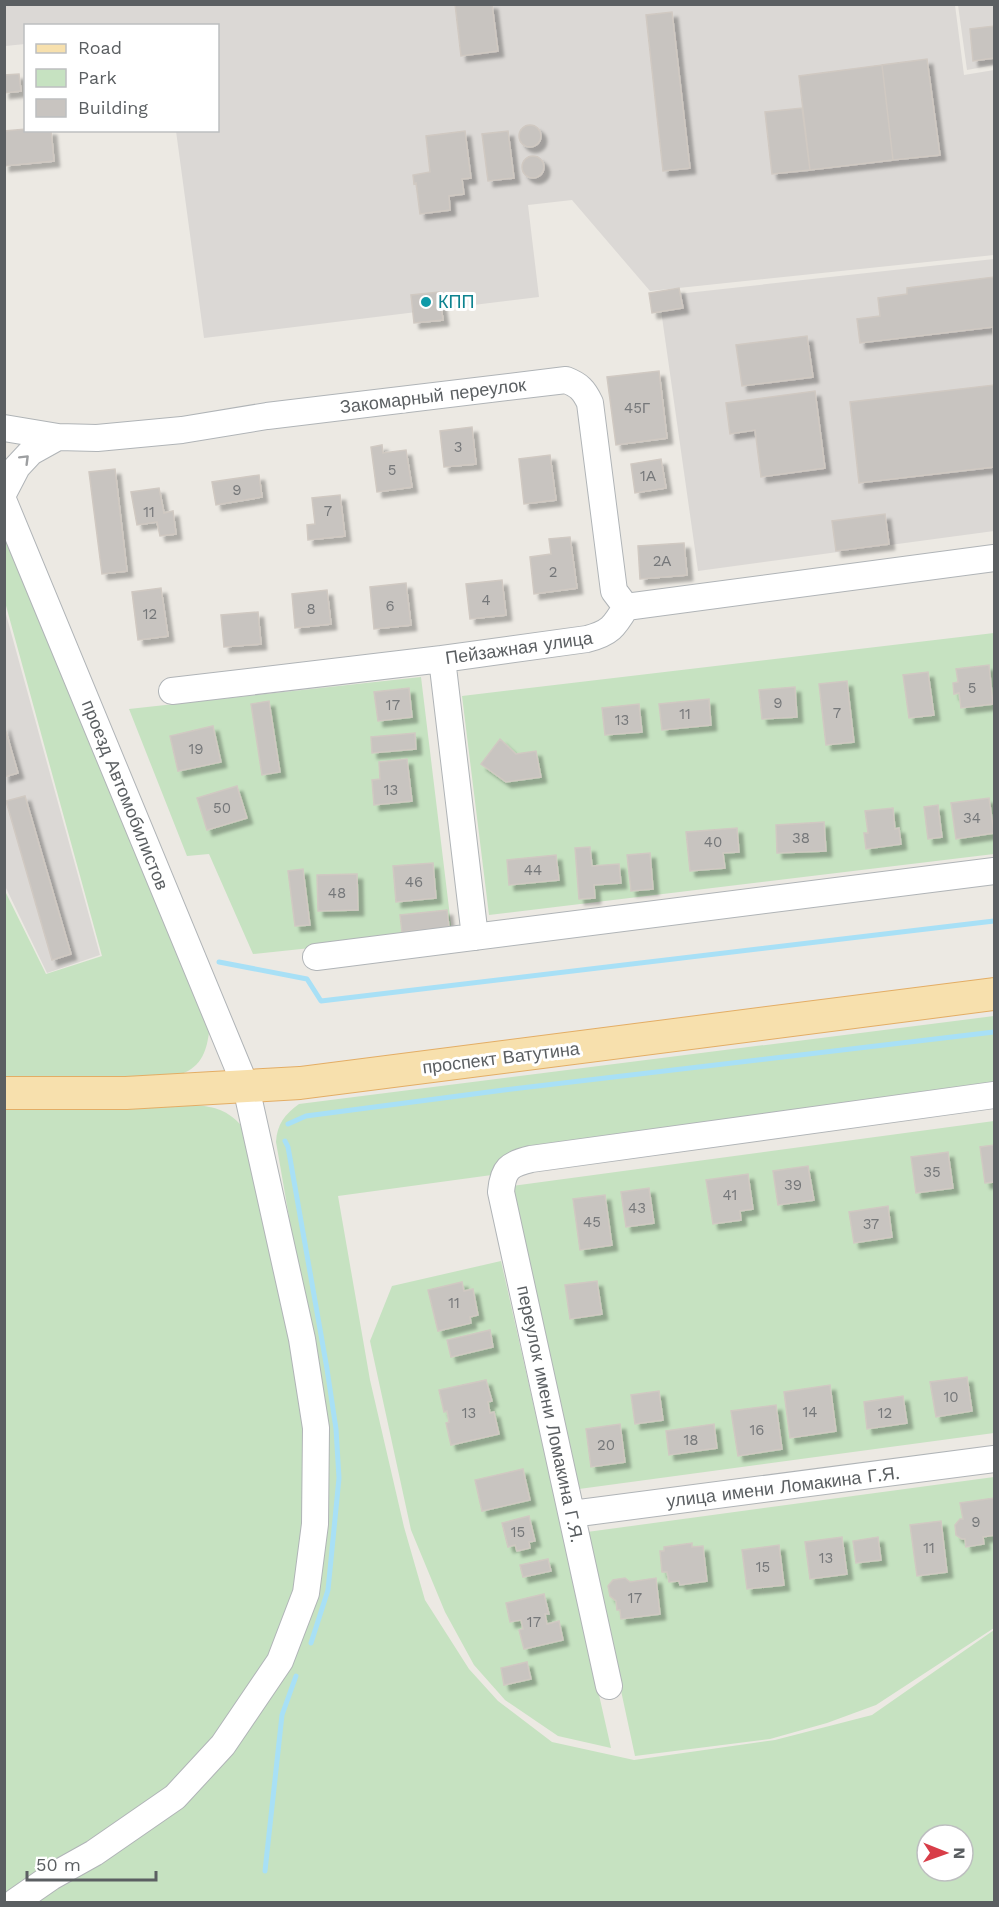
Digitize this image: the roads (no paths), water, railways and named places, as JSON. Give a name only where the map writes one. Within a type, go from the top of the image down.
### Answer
[{"type":"main road","name":"проспект Ватутина","points":[[4,1093],[126,1093],[300,1083],[994,994]]},
{"type":"street","name":"Закомарный переулок","points":[[4,428],[58,437],[97,438],[182,430],[267,416],[566,380],[577,384],[585,391],[590,404],[614,591],[626,607]]},
{"type":"street","points":[[4,492],[17,467],[31,452],[58,437]]},
{"type":"street","name":"проезд Автомобилистов","points":[[4,502],[246,1087],[302,1339],[316,1428],[315,1524],[306,1593],[280,1661],[223,1745],[186,1787],[158,1810],[15,1902]]},
{"type":"street","points":[[626,607],[994,558]]},
{"type":"street","name":"Пейзажная улица","points":[[172,691],[442,659],[587,639],[605,634],[615,625],[626,607]]},
{"type":"street","points":[[442,659],[475,937]]},
{"type":"street","points":[[316,957],[994,871]]},
{"type":"street","name":"переулок имени Ломакина Г.Я.","points":[[609,1686],[501,1192],[503,1176],[514,1163],[531,1159],[994,1095]]},
{"type":"street","name":"улица имени Ломакина Г.Я.","points":[[572,1514],[994,1460]]},
{"type":"waterway","points":[[219,962],[307,979],[321,1001],[994,921]]},
{"type":"waterway","points":[[288,1124],[306,1116],[504,1090],[994,1032]]},
{"type":"waterway","points":[[285,1141],[288,1147],[327,1369],[336,1429],[339,1478],[328,1590],[311,1643]]},
{"type":"waterway","points":[[265,1871],[282,1715],[296,1676]]},
{"type":"place","name":"КПП","points":[[426,302]]}]
